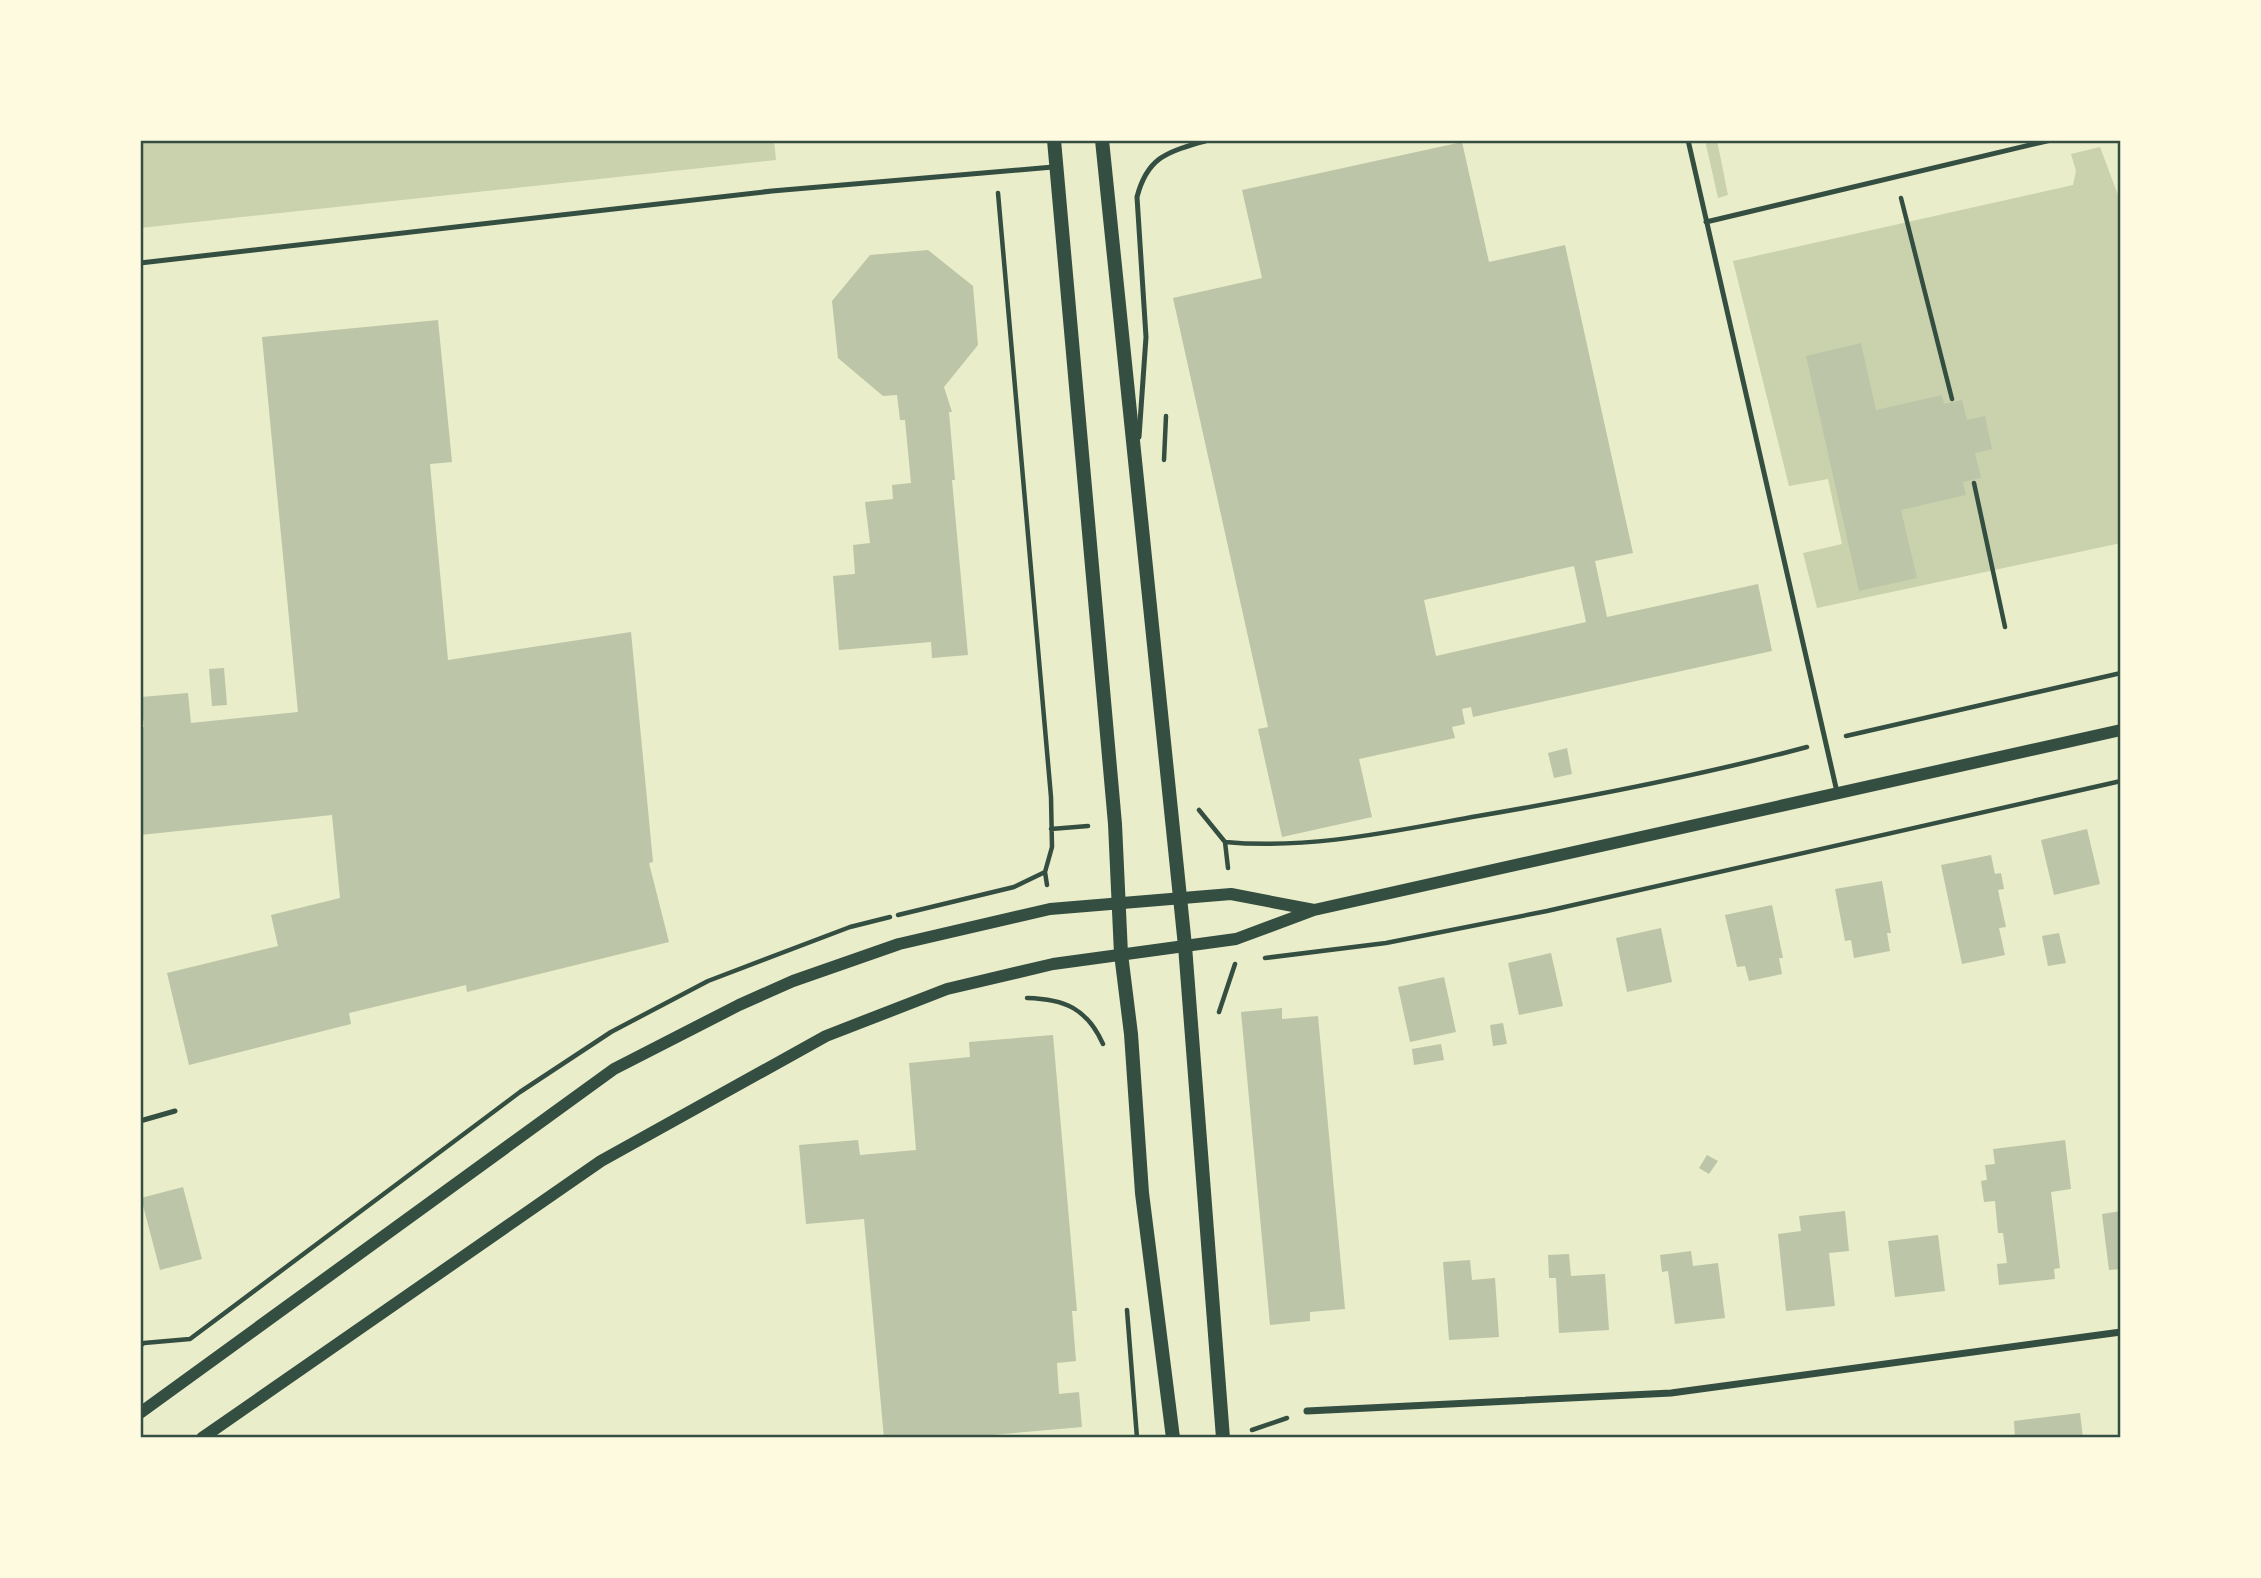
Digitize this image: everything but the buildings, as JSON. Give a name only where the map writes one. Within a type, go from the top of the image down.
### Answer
[{"type":"main road","points":[[1054,140],[1115,824],[1121,954],[1131,1034],[1142,1193],[1173,1438]]},
{"type":"main road","points":[[1102,140],[1185,946],[1223,1438]]},
{"type":"street","points":[[202,1438],[601,1161],[826,1036],[947,989],[1053,964],[1236,939],[1314,910],[2121,730]]},
{"type":"street","points":[[140,1413],[579,1094],[637,1058],[793,981],[899,944],[1050,909],[1231,894],[1314,910]]},
{"type":"street","points":[[1307,1411],[1671,1393],[2121,1332]]},
{"type":"lane","points":[[1136,473],[1146,337],[1137,197],[1143,176],[1155,159],[1208,140]]},
{"type":"lane","points":[[1688,140],[1837,792]]},
{"type":"lane","points":[[1706,222],[2051,140]]},
{"type":"lane","points":[[140,263],[772,191],[1056,167]]},
{"type":"lane","points":[[140,1121],[175,1111]]},
{"type":"path","points":[[997,174],[1051,797],[1052,847],[1045,872]]},
{"type":"path","points":[[1896,177],[1952,399]]},
{"type":"path","points":[[1164,462],[1166,412]]},
{"type":"path","points":[[1974,483],[2005,627]]},
{"type":"path","points":[[1225,842],[1269,846],[1362,837],[1653,784],[1903,720],[2121,673]]},
{"type":"path","points":[[1260,958],[1386,943],[1547,911],[2121,781]]},
{"type":"path","points":[[1197,804],[1200,813],[1225,842],[1231,894]]},
{"type":"path","points":[[1216,1023],[1236,960],[1236,939]]},
{"type":"path","points":[[1024,998],[1057,999]]},
{"type":"path","points":[[1252,1430],[1307,1411]]},
{"type":"path","points":[[1251,1417],[1252,1438]]},
{"type":"green space","points":[[140,140],[774,140],[776,160],[140,228]]},
{"type":"green space","points":[[1705,140],[1717,140],[1728,195],[1718,198]]},
{"type":"green space","points":[[2100,147],[2121,203],[2121,543],[1817,608],[1803,553],[1842,544],[1828,479],[1789,486],[1733,261],[2073,185],[2076,171],[2071,154]]}]
